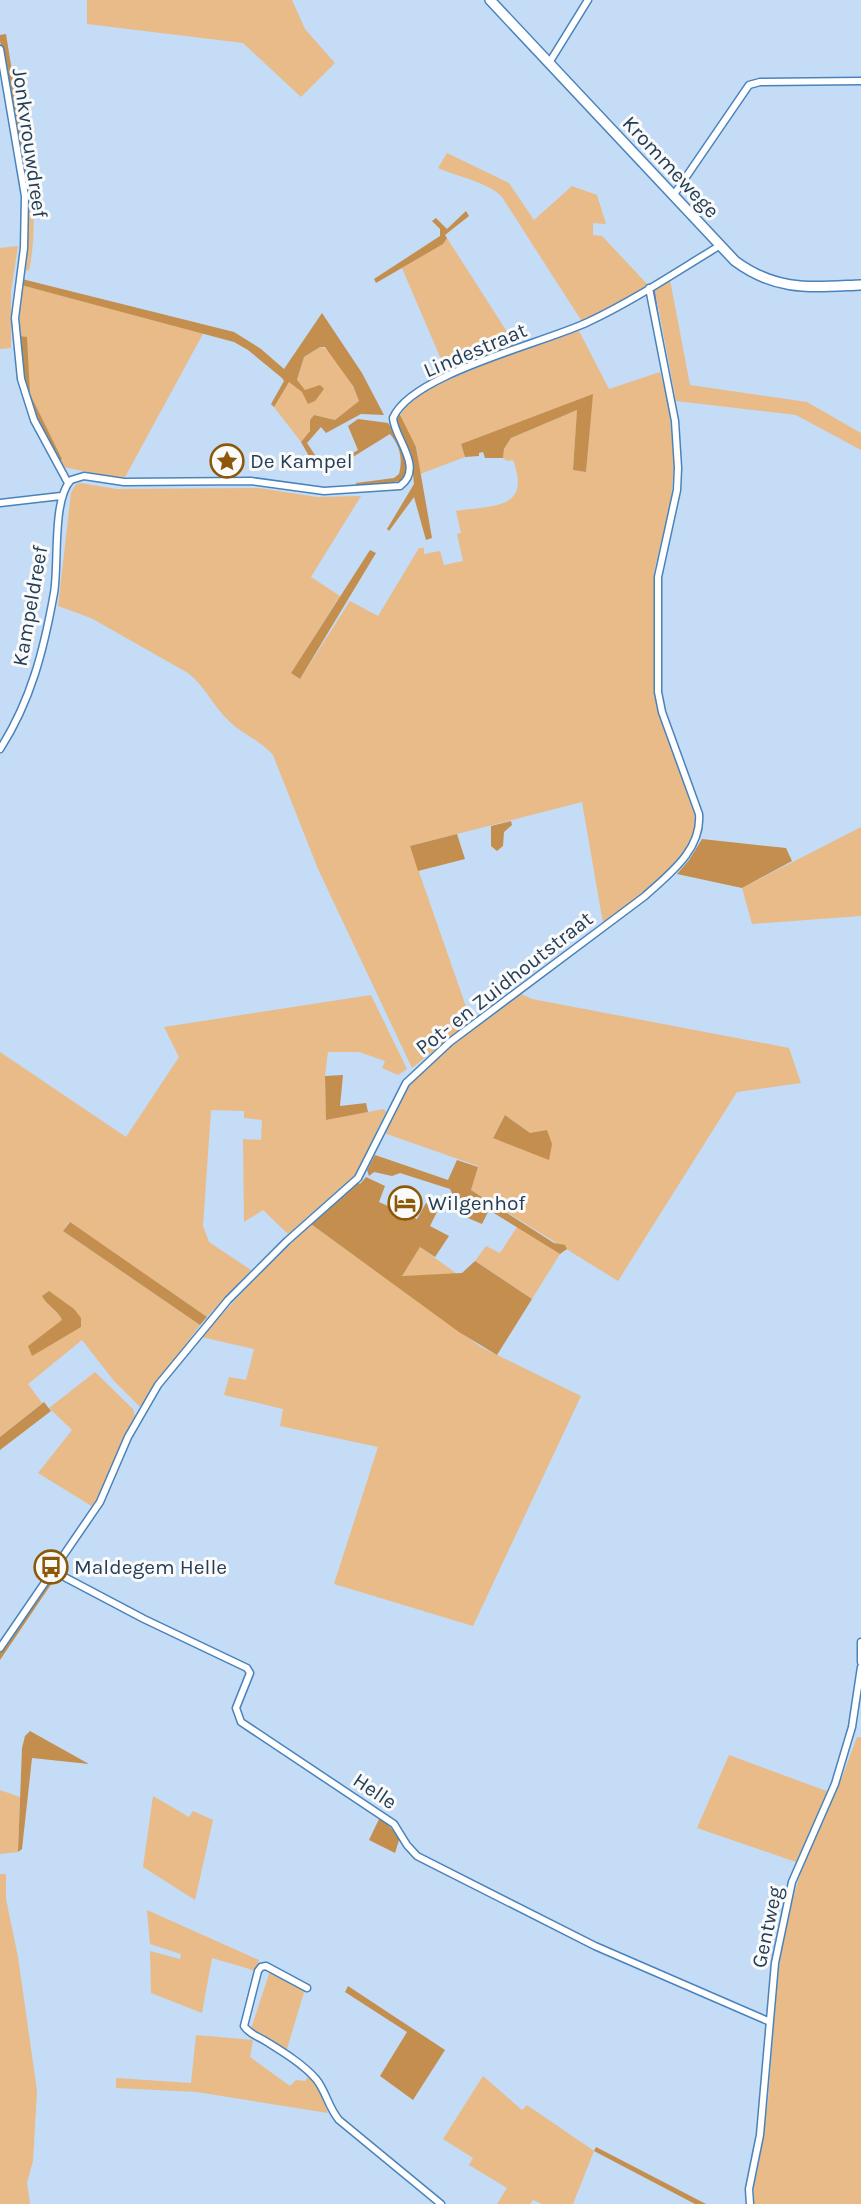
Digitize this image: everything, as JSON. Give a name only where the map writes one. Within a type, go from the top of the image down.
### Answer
[{"type":"street","name":"Krommewege","points":[[490,0],[719,246],[749,272],[777,283],[804,288],[861,285]]},
{"type":"street","points":[[549,63],[588,0]]},
{"type":"street","name":"Jonkvrouwdreef","points":[[0,49],[25,196],[24,248],[15,318],[21,379],[34,420],[68,483]]},
{"type":"street","points":[[673,196],[749,85],[760,82],[861,81]]},
{"type":"street","name":"Lindestraat","points":[[68,483],[84,476],[124,482],[251,481],[324,491],[400,486],[407,478],[409,462],[393,418],[398,410],[417,394],[441,378],[584,324],[719,246]]},
{"type":"street","name":"Pot- en Zuidhoutstraat","points":[[0,1648],[100,1502],[128,1437],[158,1385],[228,1300],[358,1178],[399,1093],[414,1074],[456,1037],[645,896],[674,869],[694,842],[699,830],[699,814],[658,692],[658,577],[677,490],[677,457],[675,421],[649,288]]},
{"type":"street","points":[[0,503],[61,496],[68,483]]},
{"type":"street","name":"Kampeldreef","points":[[0,749],[24,707],[36,672],[54,591],[61,496]]},
{"type":"street","name":"Helle","points":[[53,1571],[144,1619],[247,1668],[250,1673],[249,1680],[236,1708],[241,1722],[394,1824],[406,1845],[417,1856],[595,1946],[768,2021]]},
{"type":"street","points":[[861,1642],[861,1662]]},
{"type":"street","name":"Gentweg","points":[[750,2204],[749,2189],[760,2135],[768,2021],[775,1963],[792,1882],[835,1784],[852,1727],[861,1668]]},
{"type":"street","points":[[307,1988],[266,1966],[261,1967],[244,2026],[249,2033],[265,2041],[309,2073],[317,2081],[328,2105],[339,2120],[441,2204]]},
{"type":"shaded area","points":[[87,0],[292,0],[305,29],[335,63],[301,97],[243,43],[87,24]]},
{"type":"shaded area","points":[[6,34],[31,189],[25,189],[0,41],[0,35]]},
{"type":"shaded area","points":[[447,153],[509,183],[534,220],[572,186],[597,195],[606,224],[593,223],[593,235],[602,236],[648,285],[586,321],[581,320],[502,197],[481,184],[438,168]]},
{"type":"shaded area","points":[[26,194],[32,194],[34,213],[29,271],[23,269]]},
{"type":"shaded area","points":[[466,211],[469,216],[445,235],[447,238],[443,244],[376,283],[374,279],[440,236],[440,229],[432,221],[436,218],[447,229]]},
{"type":"shaded area","points":[[447,238],[516,346],[446,371],[402,268],[442,244]]},
{"type":"shaded area","points":[[18,246],[11,292],[11,348],[0,349],[0,248]]},
{"type":"shaded area","points":[[22,279],[234,332],[261,349],[284,369],[322,313],[362,373],[384,415],[361,414],[326,433],[321,427],[307,443],[315,455],[310,458],[301,442],[310,431],[310,420],[314,415],[335,420],[359,401],[353,386],[325,347],[320,347],[304,357],[297,380],[305,390],[320,385],[324,389],[315,401],[308,404],[302,392],[289,382],[274,407],[271,404],[284,381],[248,350],[234,342],[21,285]]},
{"type":"shaded area","points":[[670,280],[690,385],[807,402],[861,433],[861,450],[796,415],[676,401],[655,290]]},
{"type":"shaded area","points":[[21,285],[204,332],[124,479],[63,467],[59,462],[62,459],[30,394],[19,336]]},
{"type":"shaded area","points":[[579,331],[609,389],[660,372],[669,406],[674,464],[671,501],[654,572],[655,690],[658,707],[691,800],[695,825],[692,839],[684,853],[659,880],[603,923],[582,802],[410,846],[471,1021],[412,1068],[318,869],[273,755],[231,723],[188,673],[91,618],[58,606],[71,493],[75,485],[80,483],[117,489],[259,488],[317,497],[361,496],[311,577],[340,596],[291,673],[300,679],[350,601],[378,616],[419,548],[424,548],[424,554],[440,551],[444,565],[463,561],[457,534],[461,533],[456,511],[495,506],[513,497],[517,489],[517,477],[513,460],[507,461],[503,458],[504,449],[511,438],[577,410],[573,470],[586,472],[592,395],[461,444],[465,457],[420,474],[416,447],[400,418],[410,402],[453,378]]},
{"type":"shaded area","points":[[19,336],[27,337],[30,394],[62,459],[59,462],[25,391]]},
{"type":"shaded area","points":[[320,347],[326,349],[338,361],[359,401],[335,420],[314,415],[310,420],[310,431],[301,442],[274,407],[289,381],[302,392],[311,390],[305,390],[297,381],[304,357]]},
{"type":"shaded area","points":[[593,394],[586,472],[573,470],[577,410],[511,438],[504,449],[503,458],[485,458],[483,452],[479,453],[479,456],[465,457],[461,444]]},
{"type":"shaded area","points":[[399,413],[416,447],[432,538],[426,540],[414,497],[389,531],[387,529],[414,484],[411,453],[396,425]]},
{"type":"shaded area","points":[[358,419],[388,423],[393,429],[406,459],[405,474],[401,481],[356,487],[356,483],[394,478],[399,474],[401,463],[398,448],[390,434],[348,460],[346,457],[358,450],[348,426]]},
{"type":"shaded area","points":[[370,550],[376,553],[300,679],[291,673]]},
{"type":"shaded area","points":[[511,821],[512,825],[504,832],[503,846],[497,851],[491,846],[491,826]]},
{"type":"shaded area","points":[[861,827],[861,916],[752,924],[742,888]]},
{"type":"shaded area","points":[[457,834],[465,859],[418,871],[410,846]]},
{"type":"shaded area","points":[[702,839],[786,848],[792,861],[742,888],[677,874]]},
{"type":"shaded area","points":[[521,994],[532,999],[789,1048],[801,1083],[737,1092],[618,1281],[471,1190],[478,1166],[384,1133],[404,1092],[428,1063],[458,1038]],"holes":[[[505,1115],[530,1133],[493,1137]]]},
{"type":"shaded area","points":[[371,995],[407,1069],[398,1075],[382,1068],[385,1061],[359,1052],[328,1052],[325,1076],[326,1120],[384,1109],[386,1112],[356,1174],[288,1234],[263,1210],[244,1222],[243,1139],[261,1140],[262,1120],[244,1118],[244,1111],[211,1110],[203,1226],[209,1242],[251,1270],[207,1317],[69,1222],[63,1231],[200,1325],[140,1407],[114,1381],[82,1340],[28,1384],[42,1403],[0,1437],[0,1052],[126,1137],[179,1057],[164,1027]],"holes":[[[42,1296],[81,1327],[28,1346],[60,1324],[62,1320]]]},
{"type":"shaded area","points":[[343,1075],[340,1106],[366,1103],[368,1112],[326,1120],[325,1076]]},
{"type":"shaded area","points":[[505,1115],[530,1133],[547,1130],[552,1144],[549,1160],[493,1138]]},
{"type":"shaded area","points":[[375,1155],[448,1180],[457,1160],[478,1167],[471,1190],[554,1243],[565,1245],[567,1249],[560,1254],[489,1210],[482,1224],[454,1212],[458,1205],[450,1189],[400,1173],[392,1176],[374,1172],[369,1176],[367,1170]]},
{"type":"shaded area","points":[[366,1177],[385,1186],[379,1202],[417,1219],[426,1203],[439,1208],[430,1226],[449,1236],[435,1257],[420,1247],[402,1276],[462,1273],[475,1261],[532,1299],[497,1355],[459,1332],[311,1224],[357,1182],[360,1184]]},
{"type":"shaded area","points":[[70,1222],[207,1317],[200,1325],[63,1231]]},
{"type":"shaded area","points":[[311,1224],[481,1347],[581,1396],[473,1626],[334,1584],[378,1447],[280,1426],[283,1409],[224,1395],[229,1377],[246,1380],[254,1349],[201,1337],[251,1283]]},
{"type":"shaded area","points":[[517,1227],[560,1254],[532,1299],[475,1261],[486,1246],[500,1253]]},
{"type":"shaded area","points":[[420,1247],[457,1274],[401,1276]]},
{"type":"shaded area","points":[[49,1291],[74,1309],[81,1318],[81,1327],[32,1356],[28,1346],[62,1320],[42,1296]]},
{"type":"shaded area","points":[[95,1372],[133,1409],[135,1416],[93,1507],[38,1473],[72,1430],[49,1408]]},
{"type":"shaded area","points":[[44,1402],[51,1411],[0,1450],[0,1437]]},
{"type":"shaded area","points":[[48,1571],[56,1577],[0,1660],[0,1642]]},
{"type":"shaded area","points":[[30,1731],[89,1764],[32,1758],[22,1849],[18,1852],[22,1748],[25,1736]]},
{"type":"shaded area","points":[[857,1737],[861,1737],[861,2204],[754,2204],[754,2184],[768,2101],[779,1958],[785,1927],[804,1860],[841,1780]]},
{"type":"shaded area","points":[[729,1755],[829,1792],[796,1862],[697,1828]]},
{"type":"shaded area","points":[[0,1790],[20,1797],[18,1852],[0,1854]]},
{"type":"shaded area","points":[[153,1796],[189,1817],[193,1811],[213,1820],[195,1900],[143,1867]]},
{"type":"shaded area","points":[[380,1817],[400,1837],[395,1853],[369,1840]]},
{"type":"shaded area","points":[[0,1874],[6,1874],[6,1899],[18,1957],[37,2091],[33,2161],[27,2183],[30,2204],[0,2204]]},
{"type":"shaded area","points":[[147,1910],[259,1960],[256,1971],[212,1958],[202,2013],[151,1993],[150,1951],[180,1959],[181,1954],[150,1944]]},
{"type":"shaded area","points":[[270,1971],[305,1989],[286,2052],[251,2029]]},
{"type":"shaded area","points":[[348,1986],[445,2050],[413,2100],[380,2076],[407,2032],[345,1992]]},
{"type":"shaded area","points":[[196,2035],[253,2040],[250,2057],[290,2086],[296,2080],[305,2081],[309,2076],[321,2094],[328,2113],[197,2092],[116,2088],[116,2078],[191,2083]]},
{"type":"shaded area","points":[[483,2076],[522,2110],[527,2105],[594,2151],[573,2204],[542,2204],[533,2200],[530,2204],[497,2204],[507,2188],[469,2165],[473,2158],[443,2139]]},
{"type":"shaded area","points":[[596,2147],[706,2204],[695,2204],[594,2151]]},
{"type":"waterway","points":[[654,291],[659,324]]},
{"type":"place","name":"De Kampel","points":[[227,461]]},
{"type":"place","name":"Wilgenhof","points":[[405,1203]]},
{"type":"place","name":"Maldegem Helle","points":[[51,1567]]}]
